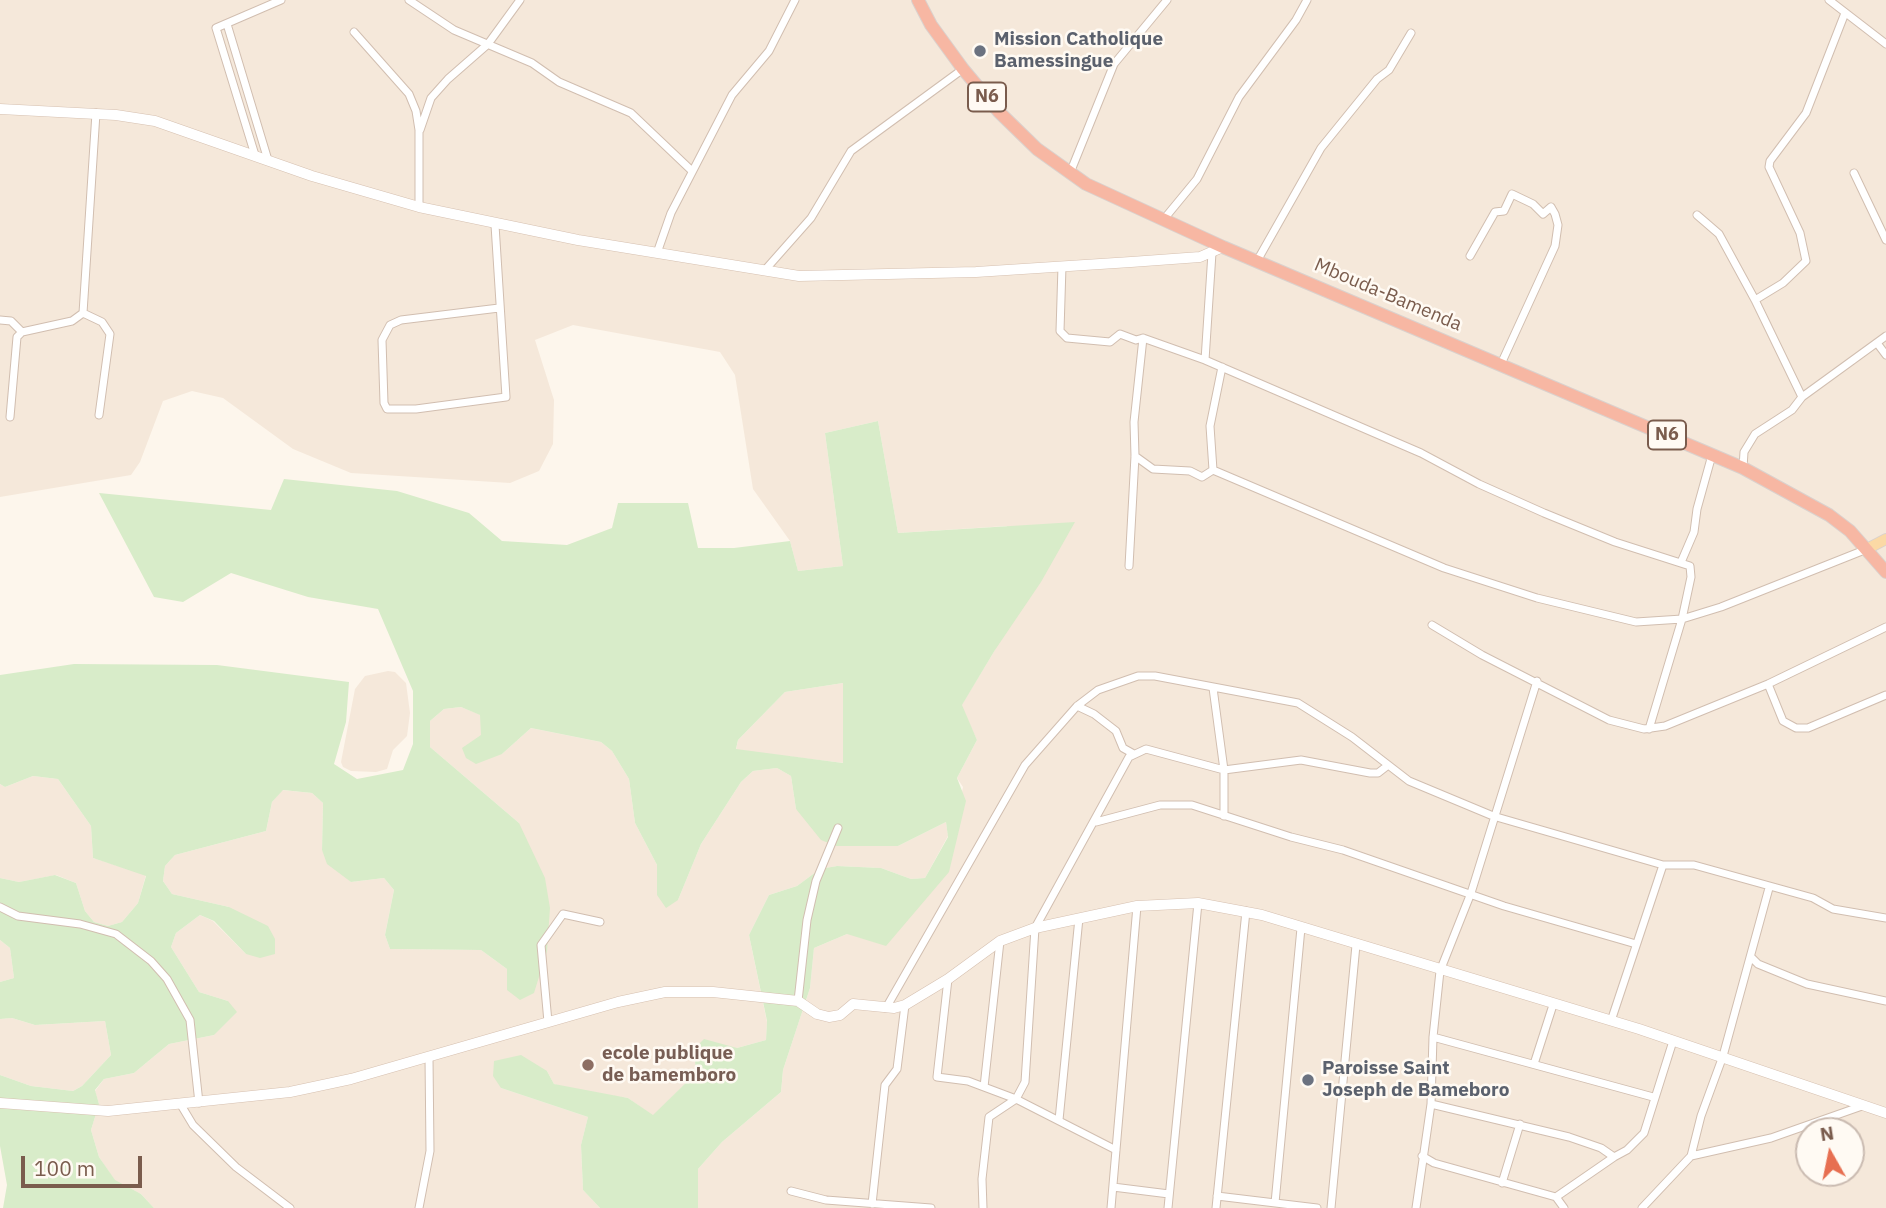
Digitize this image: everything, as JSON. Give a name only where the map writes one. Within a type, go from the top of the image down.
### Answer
[{"type":"highway","name":"Mbouda-Bamenda","points":[[918,0],[931,25],[963,69],[1010,123],[1070,173],[1164,219],[1218,250],[1257,261],[1743,468],[1829,515],[1867,549],[1886,572]]},
{"type":"main road","points":[[1867,549],[1886,539]]},
{"type":"street","points":[[255,155],[216,29],[281,0]]},
{"type":"street","points":[[409,0],[454,30],[532,63],[559,82],[631,113],[692,171]]},
{"type":"street","points":[[419,130],[431,98],[448,79],[488,44],[520,0]]},
{"type":"street","points":[[657,253],[692,171],[732,94],[769,51],[795,0]]},
{"type":"street","points":[[1070,173],[1114,64],[1167,0]]},
{"type":"street","points":[[1164,219],[1197,179],[1239,97],[1296,20],[1307,0]]},
{"type":"street","points":[[1829,0],[1886,44]]},
{"type":"street","points":[[1755,300],[1783,283],[1806,261],[1800,233],[1769,166],[1806,113],[1844,13]]},
{"type":"street","points":[[226,24],[268,160]]},
{"type":"street","points":[[354,32],[409,94],[419,130],[419,207]]},
{"type":"street","points":[[1257,261],[1321,148],[1377,79],[1389,70],[1410,33]]},
{"type":"street","points":[[765,270],[811,218],[851,151],[963,69]]},
{"type":"street","points":[[0,109],[96,113],[155,121],[419,207],[495,225],[657,253],[823,277],[1200,257],[1218,250],[1205,360]]},
{"type":"street","points":[[83,313],[96,113]]},
{"type":"street","points":[[1854,173],[1886,240]]},
{"type":"street","points":[[1470,256],[1495,212],[1504,211],[1512,194],[1533,204],[1544,214],[1551,207],[1555,214],[1558,225],[1555,246],[1502,364]]},
{"type":"street","points":[[1697,215],[1719,234],[1755,300],[1802,397]]},
{"type":"street","points":[[495,225],[506,397],[395,411],[387,408],[384,403],[382,340],[390,325],[401,320],[499,308]]},
{"type":"street","points":[[1062,266],[1063,334],[1067,338],[1110,342],[1120,334],[1136,340],[1143,338],[1205,360],[1421,453],[1479,484],[1580,528],[1615,542],[1682,560],[1690,566],[1691,577],[1682,619],[1650,729]]},
{"type":"street","points":[[10,417],[17,337],[22,331],[72,321],[83,313]]},
{"type":"street","points":[[83,313],[102,322],[110,334],[99,415]]},
{"type":"street","points":[[0,320],[11,321],[22,331]]},
{"type":"street","points":[[1743,468],[1744,452],[1755,434],[1792,410],[1802,397],[1886,336]]},
{"type":"street","points":[[1129,566],[1135,456],[1134,422],[1143,338]]},
{"type":"street","points":[[1877,343],[1886,355]]},
{"type":"street","points":[[1213,470],[1209,438],[1222,367]]},
{"type":"street","points":[[1682,560],[1694,532],[1697,509],[1712,455]]},
{"type":"street","points":[[1135,456],[1153,469],[1190,471],[1202,477],[1213,470]]},
{"type":"street","points":[[1213,470],[1468,577],[1636,622],[1682,619],[1721,607],[1867,549]]},
{"type":"street","points":[[1432,625],[1482,655],[1609,719],[1650,729],[1768,684],[1886,627]]},
{"type":"street","points":[[886,1009],[1025,765],[1077,706],[1098,690],[1138,676],[1155,676],[1298,703],[1352,737],[1387,766],[1421,786],[1493,817],[1662,865],[1694,865],[1769,888],[1813,898],[1833,909],[1886,918]]},
{"type":"street","points":[[1416,1208],[1431,1104],[1433,1037],[1440,971],[1471,893],[1537,681]]},
{"type":"street","points":[[1768,684],[1783,721],[1796,727],[1808,728],[1886,695]]},
{"type":"street","points":[[1213,688],[1224,770],[1224,816]]},
{"type":"street","points":[[1077,706],[1094,714],[1116,731],[1123,748],[1132,753]]},
{"type":"street","points":[[983,1208],[982,1179],[989,1117],[1016,1099],[1025,1082],[1035,928],[1096,822],[1107,792],[1132,753],[1151,749],[1224,770],[1301,760],[1370,773],[1378,773],[1387,766]]},
{"type":"street","points":[[1096,822],[1170,804],[1192,805],[1291,837],[1318,842],[1636,944]]},
{"type":"street","points":[[798,1001],[807,920],[816,881],[838,828]]},
{"type":"street","points":[[1611,1021],[1662,865]]},
{"type":"street","points":[[1642,1208],[1690,1156],[1723,1056],[1769,888]]},
{"type":"street","points":[[1168,1208],[1198,903]]},
{"type":"street","points":[[0,1103],[89,1111],[181,1105],[324,1085],[429,1058],[618,1002],[665,992],[713,992],[798,1001],[817,1014],[829,1017],[840,1015],[853,1004],[886,1009],[905,1005],[948,979],[1000,941],[1035,928],[1137,906],[1198,903],[1246,911],[1611,1021],[1723,1056],[1886,1113]]},
{"type":"street","points":[[1111,1208],[1137,906]]},
{"type":"street","points":[[0,907],[18,916],[80,924],[116,934],[151,961],[167,979],[190,1020],[199,1103]]},
{"type":"street","points":[[1216,1208],[1246,911]]},
{"type":"street","points":[[548,1023],[541,945],[563,914],[600,922]]},
{"type":"street","points":[[1059,1120],[1079,918]]},
{"type":"street","points":[[1275,1203],[1301,928]]},
{"type":"street","points":[[984,1087],[1000,941]]},
{"type":"street","points":[[1331,1208],[1356,945]]},
{"type":"street","points":[[1751,957],[1758,964],[1807,984],[1886,1001]]},
{"type":"street","points":[[948,979],[936,1075],[942,1079],[961,1079],[1016,1099],[1116,1150]]},
{"type":"street","points":[[872,1204],[885,1085],[897,1069],[905,1005]]},
{"type":"street","points":[[1534,1064],[1553,1005]]},
{"type":"street","points":[[1433,1037],[1653,1097]]},
{"type":"street","points":[[1556,1197],[1627,1150],[1644,1133],[1653,1097],[1673,1041]]},
{"type":"street","points":[[419,1208],[430,1151],[429,1058]]},
{"type":"street","points":[[1431,1104],[1569,1137],[1605,1149],[1614,1157]]},
{"type":"street","points":[[181,1105],[193,1125],[236,1167],[290,1208]]},
{"type":"street","points":[[1690,1156],[1771,1138],[1862,1106]]},
{"type":"street","points":[[1502,1183],[1520,1125]]},
{"type":"street","points":[[1422,1156],[1502,1183],[1556,1197],[1564,1208]]},
{"type":"street","points":[[1113,1187],[1169,1194]]},
{"type":"street","points":[[791,1191],[826,1204],[931,1208]]},
{"type":"street","points":[[1217,1196],[1317,1208]]},
{"type":"shaded area","points":[[0,0],[1886,0],[1886,1208],[698,1208],[698,1169],[722,1142],[781,1092],[783,1070],[810,988],[814,948],[847,934],[946,870],[963,787],[957,778],[977,740],[961,706],[995,650],[1007,526],[898,533],[878,421],[825,433],[843,566],[798,571],[790,541],[753,489],[735,375],[720,352],[573,325],[535,340],[554,400],[553,444],[539,471],[510,483],[351,473],[293,449],[223,398],[192,391],[163,401],[140,462],[131,475],[0,497]]},
{"type":"shaded area","points":[[395,672],[406,683],[410,713],[407,736],[393,750],[387,769],[376,772],[351,771],[343,767],[341,762],[355,689],[365,676]]},
{"type":"shaded area","points":[[843,683],[844,763],[736,750],[738,740],[785,692]]},
{"type":"shaded area","points":[[461,707],[481,715],[481,735],[502,754],[531,728],[601,742],[612,751],[629,779],[635,823],[657,865],[657,895],[678,900],[701,844],[741,782],[753,771],[777,768],[791,776],[796,809],[898,846],[946,822],[948,836],[925,878],[911,879],[881,868],[837,866],[820,869],[797,886],[769,895],[749,935],[767,1022],[766,1040],[737,1048],[694,1049],[696,1073],[653,1116],[628,1098],[567,1089],[554,1084],[547,1071],[501,1088],[588,1117],[581,1145],[583,1190],[600,1208],[154,1208],[141,1194],[115,1181],[99,1157],[91,1130],[99,1104],[95,1091],[104,1079],[134,1073],[169,1044],[214,1035],[228,1001],[199,992],[171,947],[176,933],[200,915],[213,921],[246,954],[229,907],[172,894],[163,881],[165,866],[175,855],[266,831],[272,802],[282,790],[312,793],[323,803],[322,850],[351,882],[384,878],[394,890],[385,935],[390,949],[481,950],[507,969],[519,823],[430,747],[430,721],[444,709]]},
{"type":"shaded area","points":[[33,776],[58,779],[91,826],[93,858],[146,875],[138,903],[122,922],[108,926],[94,922],[85,911],[76,883],[56,875],[19,882],[0,878],[0,784],[5,787]]},
{"type":"shaded area","points":[[0,940],[10,948],[14,978],[0,982]]},
{"type":"shaded area","points":[[12,1018],[35,1025],[105,1021],[111,1055],[82,1086],[73,1091],[31,1086],[0,1075],[0,1019]]},
{"type":"green space","points":[[878,421],[898,533],[1075,522],[1041,582],[962,705],[977,740],[957,778],[966,801],[949,872],[886,946],[847,934],[814,948],[810,988],[783,1070],[781,1092],[722,1142],[698,1169],[698,1208],[600,1208],[583,1190],[581,1145],[588,1117],[501,1088],[493,1076],[494,1061],[521,1055],[547,1071],[554,1084],[628,1098],[653,1115],[696,1073],[694,1049],[704,1039],[737,1048],[766,1040],[767,1021],[749,935],[769,895],[797,886],[820,869],[837,866],[881,868],[911,879],[925,878],[948,837],[946,822],[898,846],[836,846],[821,840],[796,809],[791,776],[777,768],[753,771],[741,782],[701,844],[678,900],[666,908],[657,895],[657,865],[635,823],[629,779],[612,751],[601,742],[531,728],[502,754],[476,764],[466,758],[462,748],[481,735],[480,715],[461,707],[444,709],[430,721],[430,747],[519,823],[545,878],[550,908],[547,951],[534,993],[520,1000],[507,990],[507,969],[481,950],[390,949],[385,935],[394,890],[384,878],[351,882],[327,864],[322,850],[323,803],[312,793],[283,790],[272,802],[266,831],[175,855],[165,866],[163,881],[172,894],[229,907],[268,926],[275,939],[275,954],[260,958],[246,954],[214,921],[200,915],[176,933],[171,947],[199,992],[228,1001],[237,1012],[214,1035],[169,1044],[134,1073],[104,1079],[95,1090],[99,1104],[91,1130],[99,1157],[115,1180],[141,1194],[154,1208],[3,1208],[7,1185],[0,1146],[0,1075],[31,1086],[73,1091],[82,1086],[111,1055],[105,1021],[35,1025],[12,1018],[0,1019],[0,982],[14,978],[10,948],[0,940],[0,878],[19,882],[55,875],[76,883],[85,911],[94,922],[108,926],[122,922],[138,903],[146,876],[93,858],[91,826],[58,779],[33,776],[5,787],[0,784],[0,675],[74,664],[217,665],[349,682],[346,722],[334,764],[357,779],[403,770],[413,744],[413,691],[378,609],[308,597],[231,573],[183,602],[154,597],[99,493],[271,510],[284,479],[397,491],[469,513],[502,541],[567,545],[612,528],[618,503],[688,503],[698,548],[734,548],[790,541],[798,571],[843,566],[825,433]],"holes":[[[843,683],[843,763],[736,749],[738,740],[785,692]]]},
{"type":"place","name":"Mission Catholique Bamessingue","points":[[980,51]]},
{"type":"place","name":"ecole publique de bamemboro","points":[[588,1065]]},
{"type":"place","name":"Paroisse Saint Joseph de Bameboro","points":[[1308,1080]]}]
